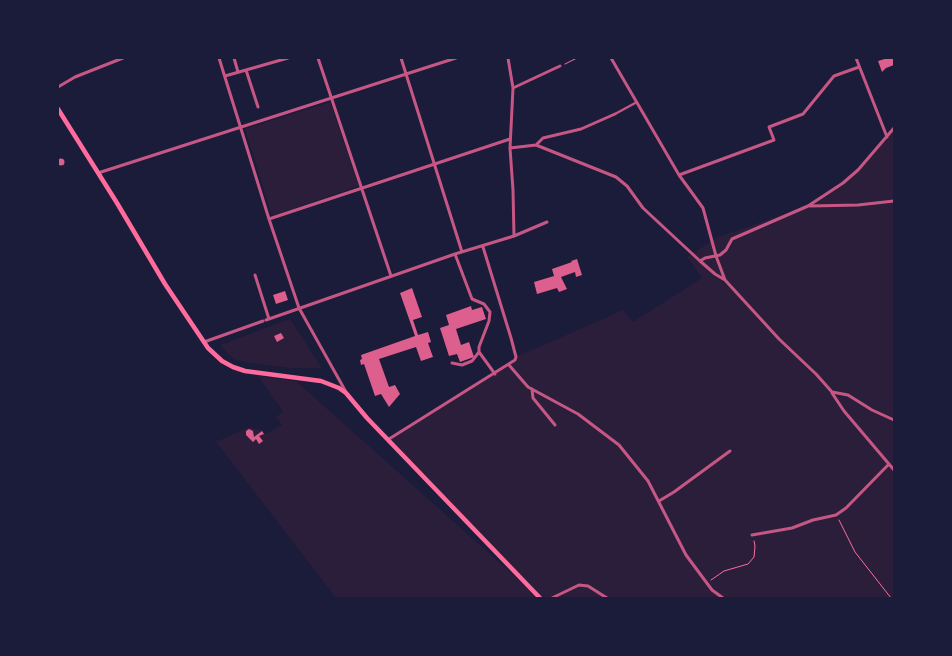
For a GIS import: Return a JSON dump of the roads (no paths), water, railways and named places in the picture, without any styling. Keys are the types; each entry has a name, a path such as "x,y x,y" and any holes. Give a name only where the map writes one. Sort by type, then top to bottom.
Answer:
{"main road":[{"path":"58,109 165,284 203,342 222,361 233,367 258,373 321,380 334,384 346,393 367,418 540,598"}],"street":[{"path":"109,58 111,63"},
{"path":"58,87 75,77 124,58"},
{"path":"219,58 268,219 299,308 346,393"},
{"path":"234,58 238,72"},
{"path":"225,76 288,58"},
{"path":"318,58 391,276"},
{"path":"402,58 462,252"},
{"path":"97,173 456,58"},
{"path":"508,58 513,88 510,148 514,236"},
{"path":"611,58 680,175 703,208 716,256 725,280"},
{"path":"856,58 887,137"},
{"path":"513,88 560,66"},
{"path":"680,175 774,140 769,127 803,114 834,76 859,67"},
{"path":"246,70 258,107"},
{"path":"536,145 543,138 581,129 637,102"},
{"path":"700,261 724,253 732,239 808,206 843,183 858,170 894,128"},
{"path":"268,219 510,139"},
{"path":"510,148 536,145 616,177 627,186 644,208 700,261 725,280 779,339 816,374 832,392 844,411 894,470"},
{"path":"808,206 894,202"},
{"path":"203,342 391,276 462,252 483,247 547,222"},
{"path":"389,439 515,360 515,353 483,247"},
{"path":"452,363 462,365 472,361 478,352 489,321 490,312 484,304 472,299 456,254"},
{"path":"255,275 266,320"},
{"path":"478,352 495,374"},
{"path":"509,365 522,382 578,414 615,441 648,481 675,537 686,555 706,583 722,598"},
{"path":"532,389 533,398 555,425"},
{"path":"832,392 848,395 872,410 894,420"},
{"path":"659,501 730,451"},
{"path":"752,535 792,528 813,520 836,515 846,508 889,464"},
{"path":"552,598 579,585 588,586 607,598"}]}
